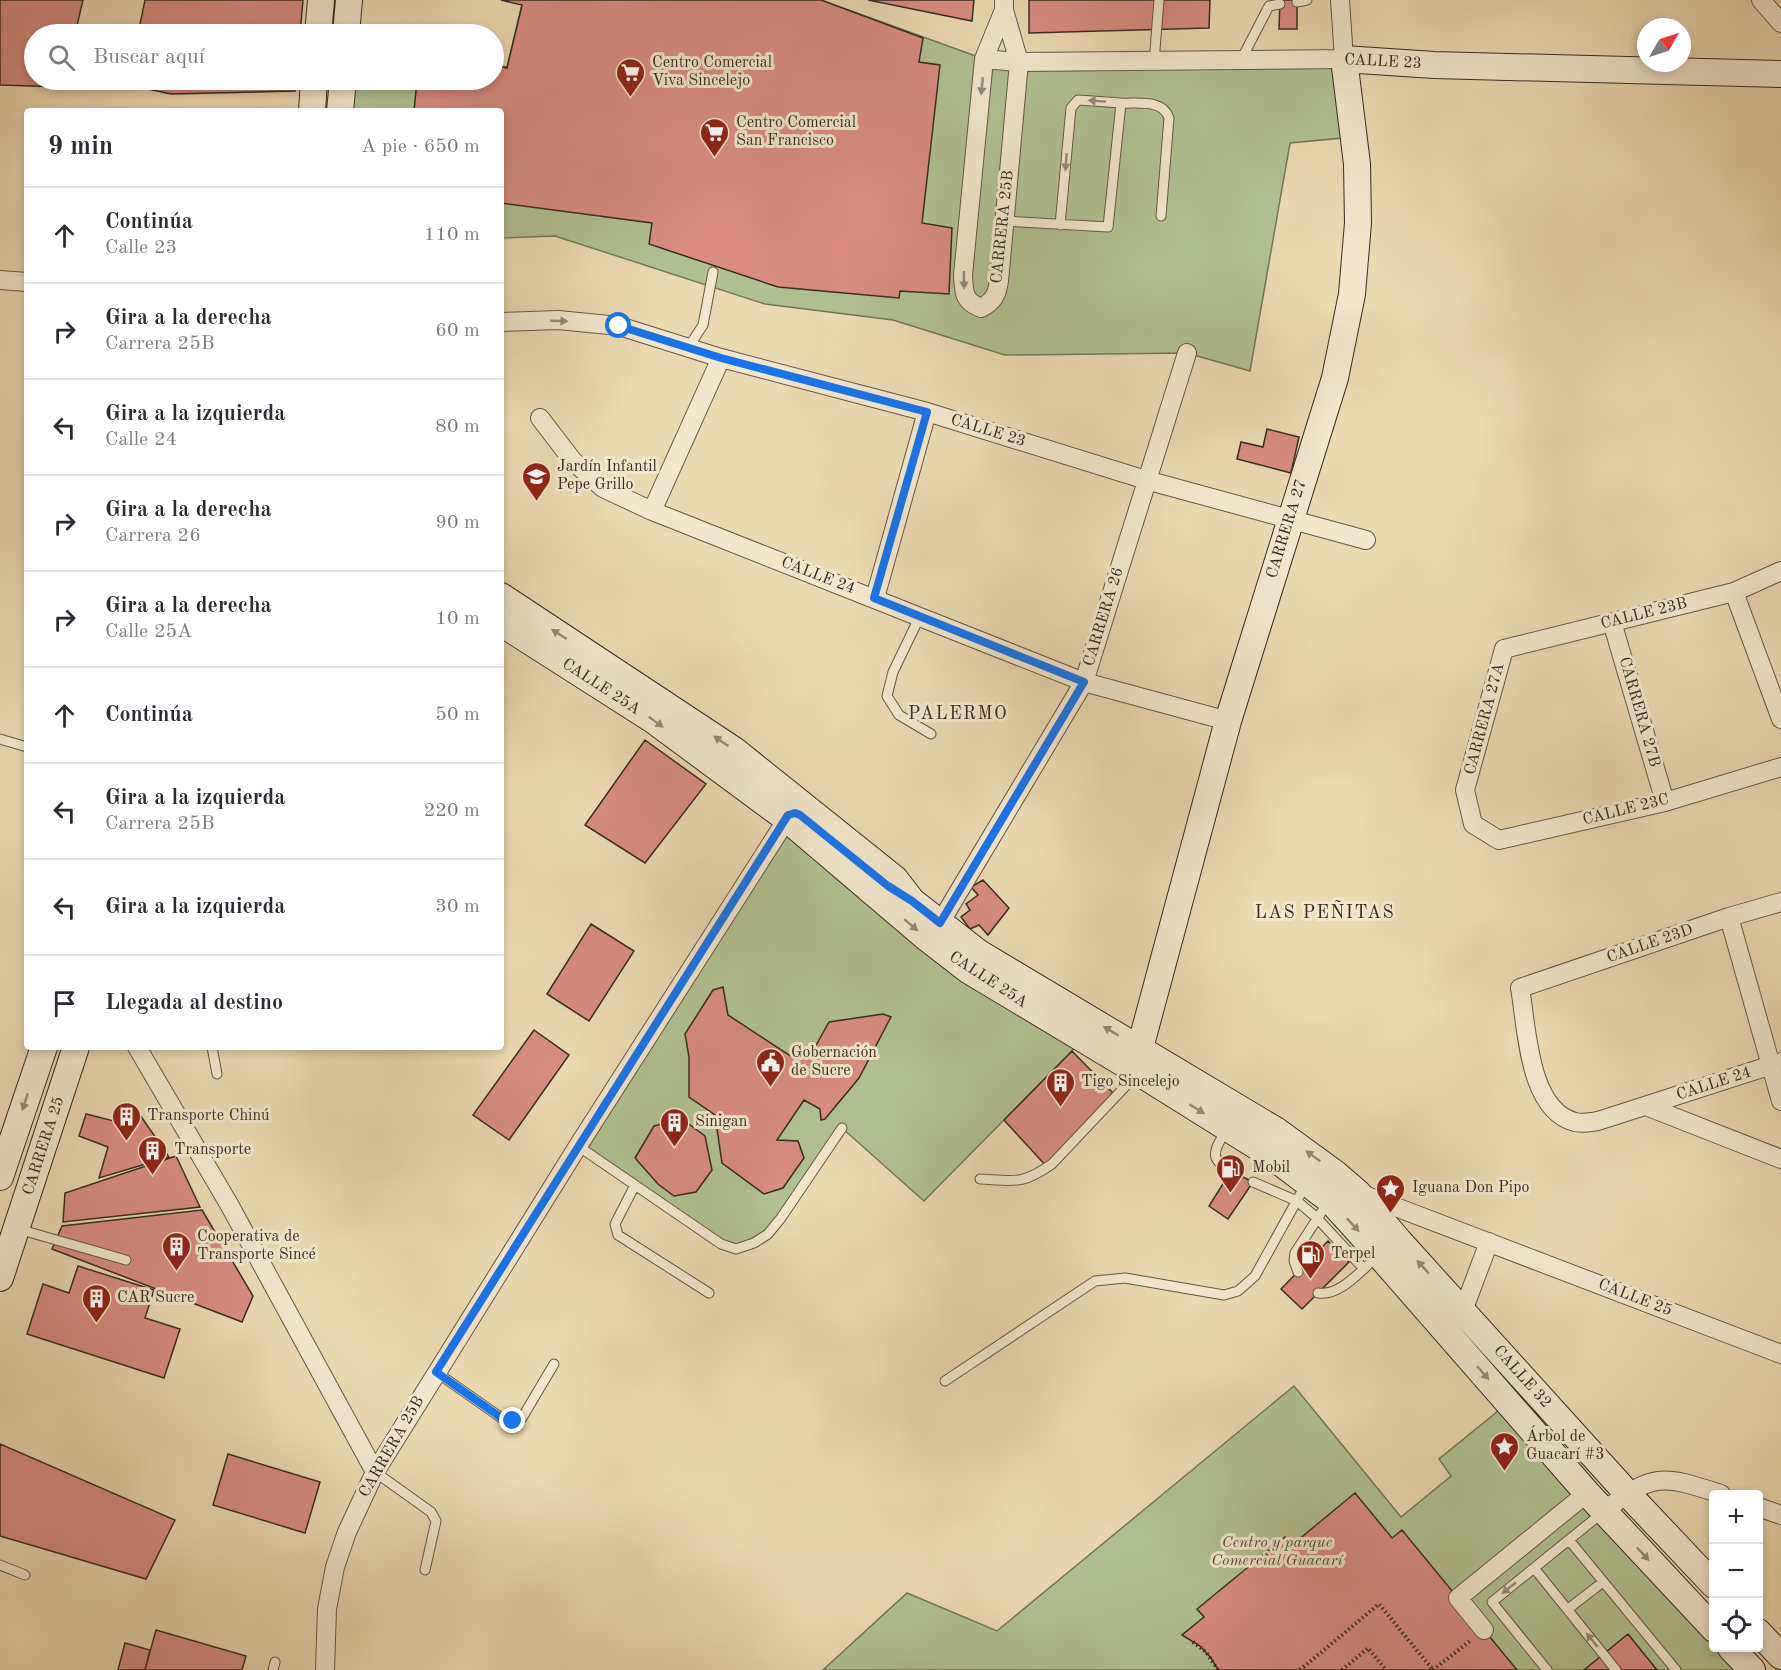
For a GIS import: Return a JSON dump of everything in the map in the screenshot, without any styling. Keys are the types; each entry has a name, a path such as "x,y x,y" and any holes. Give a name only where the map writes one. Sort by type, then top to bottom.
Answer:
{"main road":[{"path":"319,24 321,0"},
{"path":"347,24 349,0"},
{"name":"CALLE 23","path":"1344,59 1434,65 1781,74"},
{"name":"CARRERA 27","path":"1139,1060 1228,721 1335,378 1352,294 1358,224 1357,164 1344,59"},
{"path":"312,108 313,90"},
{"path":"340,108 342,90"},
{"name":"CALLE 25A","path":"504,598 734,750 895,879 912,901 979,953 1139,1060 1227,1128 1269,1154 1371,1262 1444,1329"},
{"name":"CALLE 25A","path":"504,625 653,720 787,819 928,939 968,970 1277,1131 1358,1193"},
{"path":"787,819 790,814 800,815 888,886 912,901"},
{"name":"CARRERA 25","path":"0,1177 43,1050"},
{"name":"CARRERA 25","path":"1,1269 18,1229 75,1050"},
{"name":"CALLE 32","path":"1358,1193 1462,1311 1709,1581"},
{"name":"CALLE 32","path":"1444,1329 1595,1502 1709,1625"},
{"path":"1763,1637 1781,1656"},
{"path":"1736,1652 1752,1670"}],"street":[{"name":"CARRERA 27","path":"1340,0 1344,59"},
{"path":"1761,0 1781,23"},
{"name":"CARRERA 25B","path":"1004,5 1019,62 998,290 995,297 981,308 971,304 964,293 963,275 984,59 1004,5"},
{"name":"CALLE 23","path":"984,59 1019,62 1240,62 1344,59"},
{"path":"0,280 24,282"},
{"name":"CALLE 23","path":"504,322 558,321 619,326 721,358 927,412 1146,480 1366,540"},
{"name":"CARRERA 26","path":"940,923 1084,682 1187,353"},
{"path":"652,511 721,358"},
{"path":"874,598 927,412"},
{"name":"CALLE 24","path":"540,418 573,461 603,488 652,511 1084,682 1228,721"},
{"name":"CALLE 23B","path":"1504,649 1734,592 1781,571"},
{"path":"1734,592 1781,719"},
{"name":"CARRERA 27B","path":"1612,622 1665,802"},
{"name":"CARRERA 27A","path":"1473,824 1466,790 1504,649"},
{"name":"CALLE 23C","path":"1473,824 1499,840 1665,802 1781,766"},
{"name":"CARRERA 25B","path":"325,1670 327,1609 335,1567 347,1532 375,1472 578,1146 787,819"},
{"name":"CALLE 23D","path":"1520,988 1781,902"},
{"path":"1730,917 1776,1063 1781,1101"},
{"name":"CALLE 24","path":"1520,988 1534,1077 1545,1100 1562,1118 1577,1123 1598,1121 1776,1063"},
{"path":"139,1050 230,1206 375,1472"},
{"path":"1647,1106 1781,1159"},
{"name":"CALLE 25","path":"1358,1193 1781,1354"},
{"path":"1444,1329 1462,1311 1489,1242"},
{"path":"1484,1630 1458,1598 1595,1502 1627,1493 1652,1481 1666,1479 1709,1490"},
{"path":"1763,1509 1781,1515"}],"lane":[{"path":"1154,62 1159,0"},
{"path":"1240,62 1269,6 1280,4"},
{"path":"1060,225 1071,108 1078,100 1158,105 1166,110 1169,118 1161,216"},
{"path":"1004,221 1108,227 1121,103"},
{"path":"688,348 704,325 713,272"},
{"path":"920,616 893,672 887,696 899,715 931,734"},
{"path":"0,739 24,746"},
{"path":"213,1050 217,1074"},
{"path":"980,1179 1021,1181 1038,1174 1052,1164 1139,1060"},
{"path":"578,1146 721,1244 736,1249 754,1243 768,1234 842,1128"},
{"path":"1227,1128 1215,1151 1216,1160 1231,1171"},
{"path":"945,1381 1095,1281 1125,1278 1224,1295 1238,1291 1255,1276 1302,1191 1253,1182"},
{"path":"635,1185 615,1224 618,1234 709,1293"},
{"path":"1298,1272 1294,1261 1295,1253 1323,1209"},
{"path":"18,1229 126,1260"},
{"path":"1318,1293 1334,1293 1371,1262"},
{"path":"436,1372 503,1419 513,1421 522,1418 554,1364"},
{"path":"375,1472 431,1512 436,1521 425,1570"},
{"path":"1546,1670 1492,1602 1569,1540 1595,1502"},
{"path":"1569,1540 1676,1670"},
{"path":"0,1565 26,1575"},
{"path":"1534,1568 1616,1670"},
{"path":"1568,1610 1603,1582"}],"path":[{"path":"1300,1670 1379,1604 1433,1670 1484,1630"},
{"path":"1193,1642 1206,1652 1218,1670"},
{"path":"1342,1670 1368,1648 1386,1670"}],"green space":[{"path":"821,0 984,59 1344,59 1354,137 1290,143 1250,371 1187,353 1005,355 893,320 765,304 555,236 504,238 504,108 340,108 342,90 504,90 504,67 507,67 522,5"},
{"path":"787,819 1079,1037 1072,1051 924,1201 842,1128 768,1234 736,1249 578,1146"},
{"name":"Centro y parque Comercial Guacarí","path":"1294,1386 1401,1517 1451,1476 1439,1459 1508,1403 1709,1625 1709,1652 1735,1652 1752,1670 823,1670 907,1593 997,1631"}],"building":[{"path":"0,0 83,0 77,24 24,24 24,86 0,85"},
{"path":"145,0 303,0 301,24 140,24"},
{"name":"Centro Comercial San Francisco","path":"501,0 821,0 923,38 919,62 940,65 922,223 952,228 949,294 900,291 899,298 778,287 649,244 652,223 504,203 504,108 414,108 416,90 504,90 504,67 507,68 522,5"},
{"path":"868,0 974,0 972,21"},
{"path":"1029,0 1210,0 1209,28 1029,33"},
{"path":"1280,0 1297,0 1297,29 1279,29"},
{"path":"152,90 295,90 295,91 171,94"},
{"path":"1267,429 1299,437 1291,473 1237,459 1241,442 1263,447"},
{"path":"645,740 706,784 645,863 585,825"},
{"path":"983,880 1009,908 988,935 979,925 970,929 961,917 970,910 966,904 978,895 971,887"},
{"path":"591,924 634,951 589,1021 547,994"},
{"name":"Gobernación de Sucre","path":"723,987 728,1015 792,1057 814,1049 829,1022 883,1014 891,1017 859,1078 825,1119 821,1120 820,1109 804,1100 777,1140 798,1141 804,1158 783,1188 764,1194 722,1163 715,1115 689,1097 689,1057 685,1034 713,990"},
{"path":"534,1030 569,1055 509,1140 473,1115"},
{"name":"Tigo Sincelejo","path":"1072,1051 1116,1096 1047,1167 1004,1120"},
{"name":"Transporte Chinú","path":"138,1112 169,1157 99,1178 108,1147 79,1136 86,1114 129,1125"},
{"name":"Sinigan","path":"682,1119 705,1136 712,1170 696,1192 674,1196 658,1184 635,1158 654,1126"},
{"name":"Transporte","path":"176,1156 200,1207 63,1222 65,1193"},
{"name":"Mobil","path":"1231,1171 1253,1182 1228,1219 1209,1206"},
{"name":"Cooperativa de Transporte Sincé","path":"202,1210 253,1296 242,1322 52,1249 62,1226"},
{"name":"Terpel","path":"1328,1241 1349,1262 1302,1309 1281,1289"},
{"name":"CAR Sucre","path":"78,1266 154,1290 145,1318 180,1329 164,1378 27,1334 43,1284 69,1293"},
{"path":"0,1444 175,1520 146,1579 0,1536"},
{"path":"228,1454 320,1482 305,1533 213,1505"},
{"path":"1355,1493 1392,1538 1402,1530 1517,1670 1218,1670 1200,1646 1182,1635 1204,1617 1197,1609 1285,1537 1292,1545"},
{"path":"156,1630 246,1656 242,1670 145,1670"},
{"path":"1628,1634 1657,1670 1584,1670"},
{"path":"125,1643 150,1650 145,1670 118,1670"}],"place":[{"name":"Centro Comercial Viva Sincelejo","path":"631,98"},
{"name":"Centro Comercial San Francisco","path":"715,158"},
{"name":"Jardín Infantil Pepe Grillo","path":"536,502"},
{"name":"Gobernación de Sucre","path":"770,1088"},
{"name":"Tigo Sincelejo","path":"1060,1108"},
{"name":"Transporte Chinú","path":"126,1142"},
{"name":"Sinigan","path":"674,1148"},
{"name":"Transporte","path":"153,1176"},
{"name":"Mobil","path":"1231,1194"},
{"name":"Iguana Don Pipo","path":"1391,1214"},
{"name":"Cooperativa de Transporte Sincé","path":"176,1272"},
{"name":"Terpel","path":"1310,1280"},
{"name":"CAR Sucre","path":"96,1324"},
{"name":"Árbol de Guacarí #3","path":"1505,1472"}],"district":[{"name":"PALERMO","path":"958,714"},
{"name":"LAS PEÑITAS","path":"1325,913"}],"route":[{"path":"513,1421 503,1419 436,1372 788,815 795,813 800,815 888,886 940,923 1084,682 874,598 927,412 721,358 619,326"}]}
